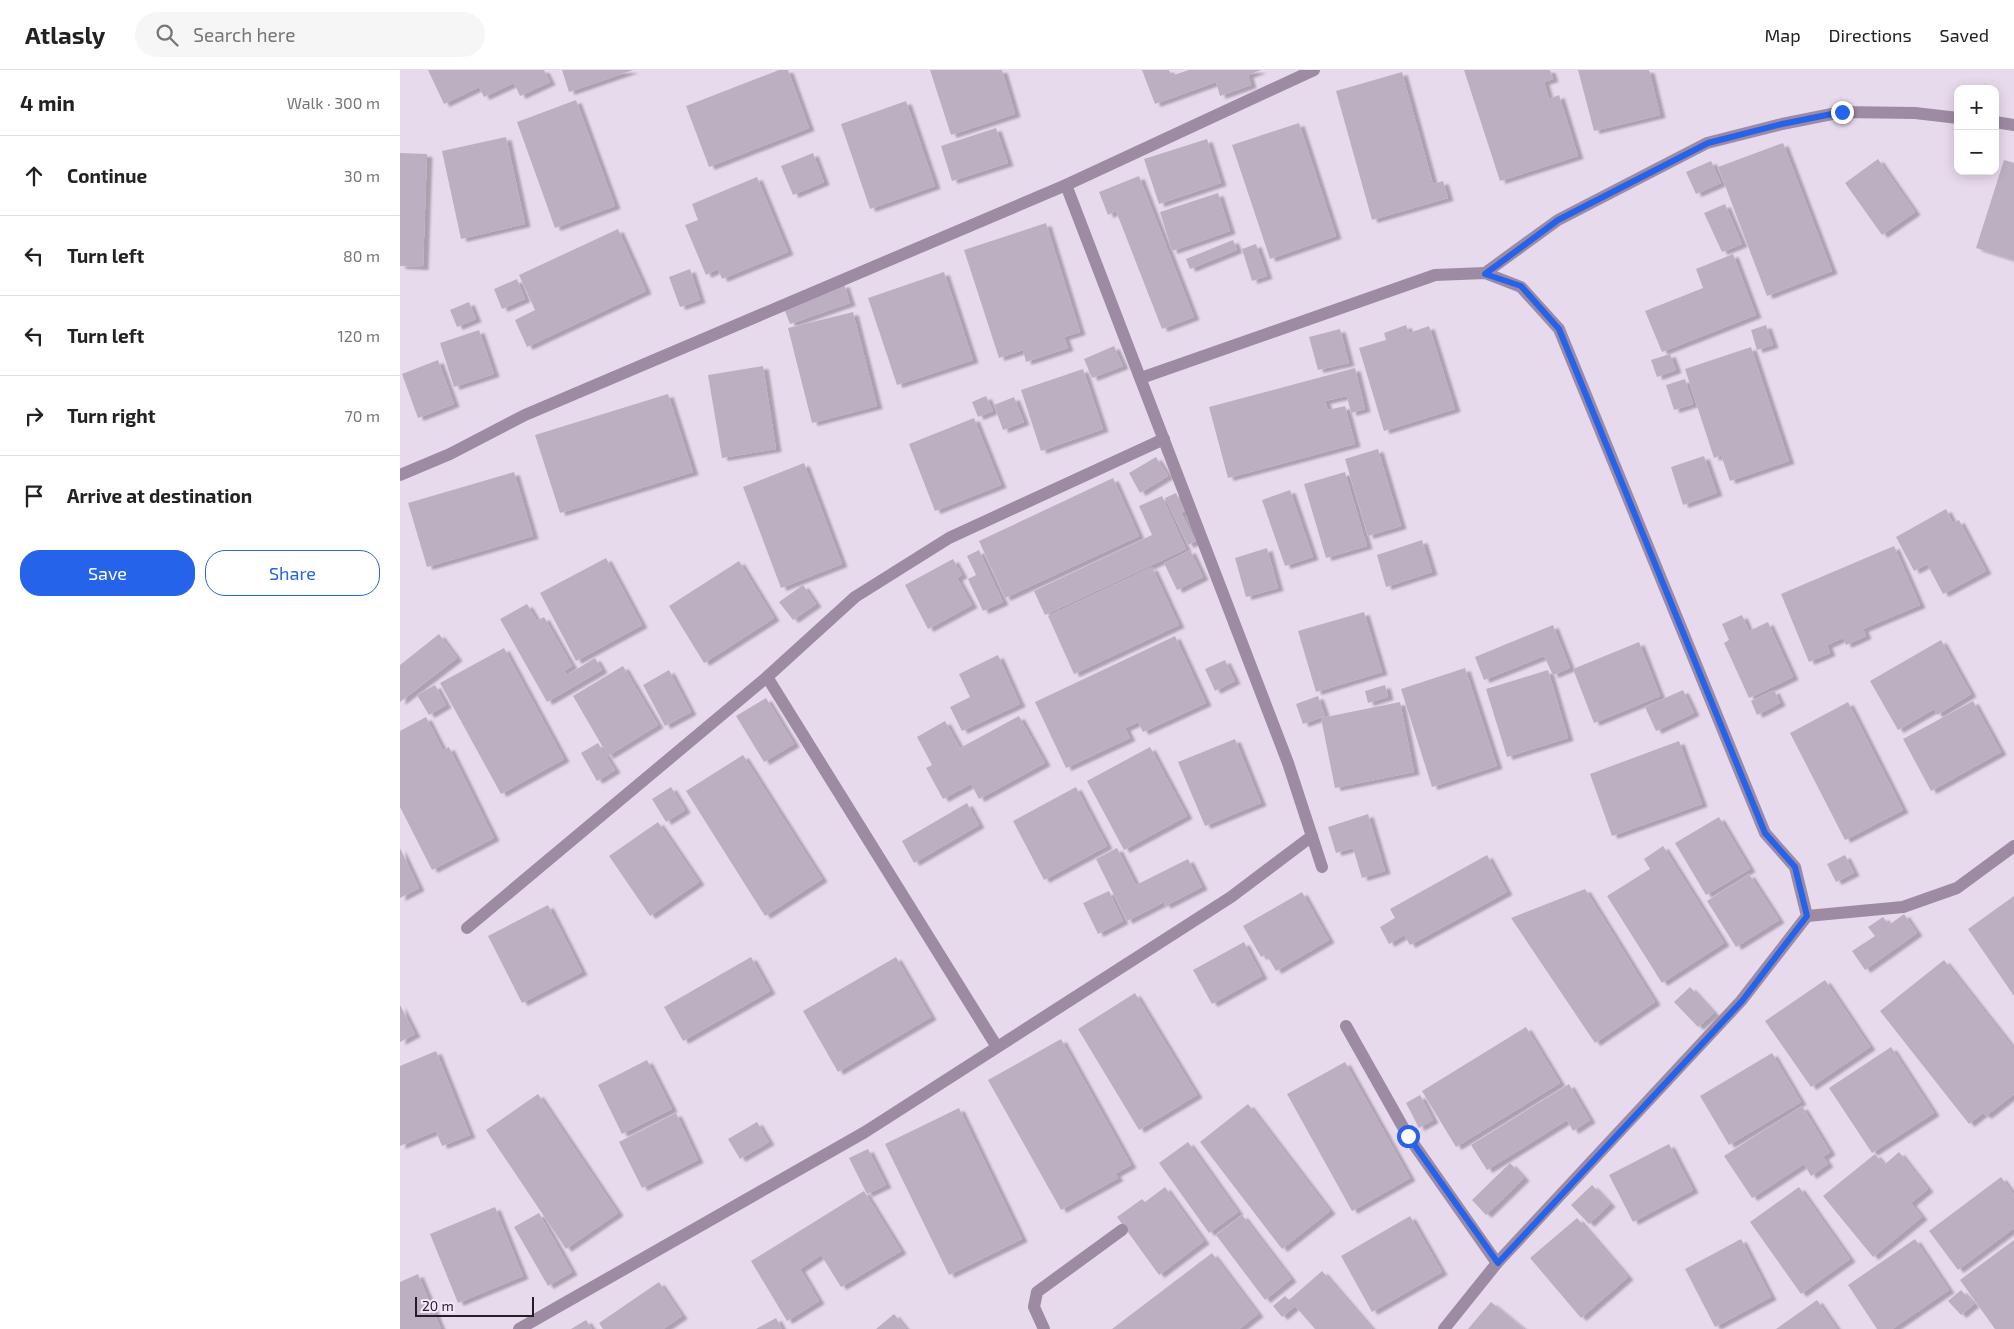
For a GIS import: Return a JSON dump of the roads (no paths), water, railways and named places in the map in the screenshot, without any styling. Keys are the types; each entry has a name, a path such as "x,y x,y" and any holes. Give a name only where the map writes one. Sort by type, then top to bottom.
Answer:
{"street":[{"path":"400,475 450,454 524,415 1066,184 1314,70"},
{"path":"1485,274 1558,220 1708,143 1782,124 1842,112 1915,113 1954,118"},
{"path":"1999,123 2014,125"},
{"path":"1066,184 1288,763 1322,867"},
{"path":"1141,378 1435,276 1485,274 1521,286 1559,329 1765,833 1795,867 1807,916"},
{"path":"467,928 768,677 855,597 949,538 1164,439"},
{"path":"768,677 998,1047"},
{"path":"519,1329 865,1132 1231,897 1312,836"},
{"path":"1444,1329 1498,1263 1742,1001 1807,916 1903,907 1957,888 2014,846"},
{"path":"1346,1026 1408,1136 1498,1263"},
{"path":"1044,1329 1034,1307 1037,1292 1122,1230"}]}
